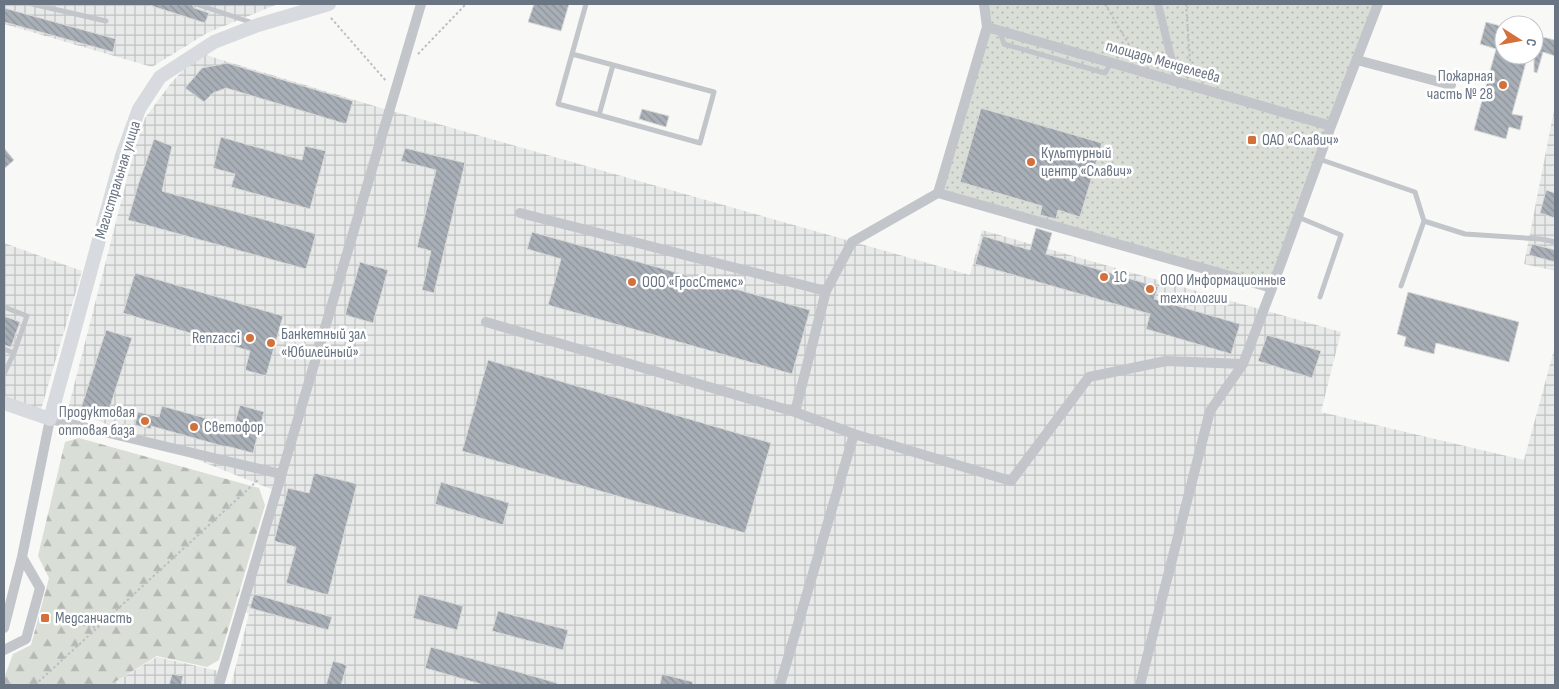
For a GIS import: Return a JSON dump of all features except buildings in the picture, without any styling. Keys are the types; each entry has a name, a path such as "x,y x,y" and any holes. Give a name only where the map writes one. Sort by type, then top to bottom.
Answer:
{"main road":[{"name":"Магистральная улица","path":"50,419 122,156 140,110 160,77 214,42 322,4"},
{"path":"4,403 50,419"}],"street":[{"path":"219,685 421,4"},
{"path":"795,412 826,291 852,242 938,193 987,27 984,4"},
{"path":"1158,4 1177,82"},
{"path":"1140,685 1210,411 1243,364 1350,72 1357,60 1378,4"},
{"name":"площадь Менделеева","path":"987,27 1177,82 1215,89 1331,126"},
{"path":"1357,60 1451,85"},
{"path":"938,193 1272,288"},
{"path":"520,213 826,291"},
{"path":"486,322 795,412 854,434 1011,481 1089,377 1166,361 1243,364"},
{"path":"4,628 22,557 50,419 281,474"},
{"path":"780,685 854,434"},
{"path":"4,650 26,639 40,588 22,557"}],"lane":[{"path":"32,4 106,21"},
{"path":"196,4 258,25"},
{"path":"572,54 714,92 700,143 558,104 572,54 586,4"},
{"path":"599,115 613,65"},
{"path":"1319,159 1415,192 1424,221 1401,286"},
{"path":"1298,217 1341,235 1320,297"},
{"path":"1424,221 1465,234 1541,239 1555,242"},
{"path":"4,307 27,316 14,353 4,374"},
{"path":"4,349 14,353"}],"path":[{"path":"322,4 395,91"},
{"path":"401,72 466,4"},
{"path":"1105,4 1146,73"},
{"path":"1186,4 1192,86"},
{"path":"35,685 268,471"},
{"path":"32,614 97,628"}],"shaded area":[{"path":"4,4 278,4 207,33 152,67 4,24"},
{"path":"199,53 388,110 276,491 68,409 133,155 145,118 171,83"},
{"path":"1555,105 1555,271 1524,264"},
{"path":"389,110 970,275 982,230 1341,332 1321,412 1524,460 1555,346 1555,685 231,685 249,614 243,611"},
{"path":"4,243 82,271 40,413 4,404"},
{"path":"157,657 223,672 219,685 110,685"}],"green space":[{"path":"985,4 1376,4 1272,288 938,193 987,27"},
{"path":"79,438 259,488 265,505 219,660 207,667 157,656 110,685 4,685 4,678 13,654 31,645 49,578 38,556 65,442"}],"place":[{"name":"Пожарная часть № 28","path":"1503,85"},
{"name":"ОАО «Славич»","path":"1252,140"},
{"name":"Культурный центр «Славич»","path":"1031,162"},
{"name":"1С","path":"1104,277"},
{"name":"ООО «ГросСтемс»","path":"632,282"},
{"name":"ООО Информационные технологии","path":"1150,289"},
{"name":"Renzacci","path":"250,338"},
{"name":"Банкетный зал «Юбилейный»","path":"271,343"},
{"name":"Продуктовая оптовая база","path":"145,421"},
{"name":"Светофор","path":"194,427"},
{"name":"Медсанчасть","path":"45,618"}]}
